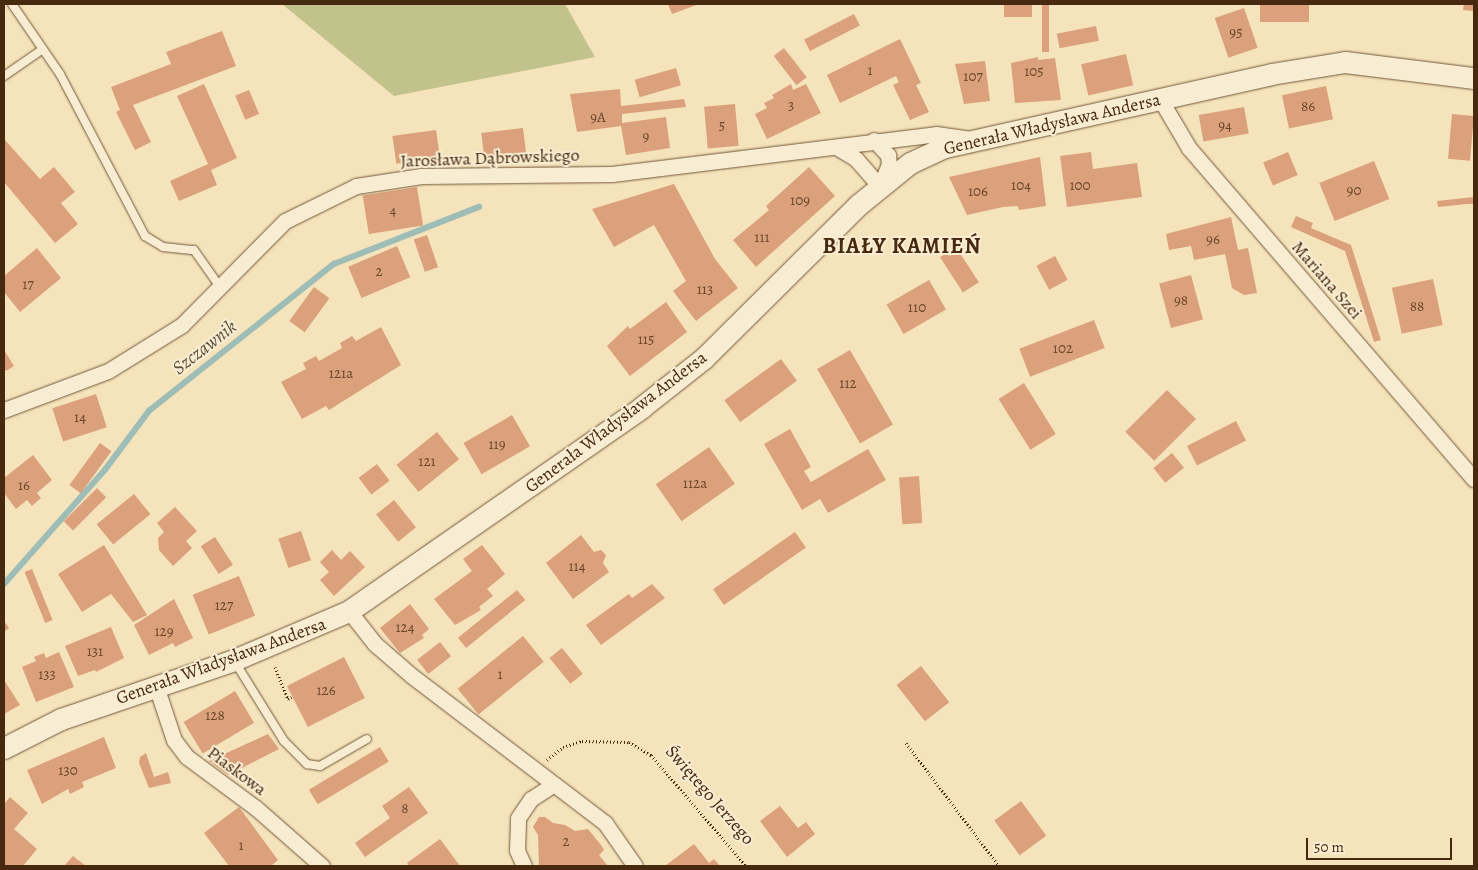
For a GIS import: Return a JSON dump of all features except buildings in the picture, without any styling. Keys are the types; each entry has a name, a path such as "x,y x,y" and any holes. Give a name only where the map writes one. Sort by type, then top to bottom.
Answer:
{"street":[{"name":"Generała Władysława Andersa","path":"4,748 61,719 234,660 349,611 577,454 704,358 858,205 910,163 945,147 972,139 1271,74 1345,62 1474,78"},
{"name":"Mariana Szei","path":"1160,99 1189,148 1474,479"},
{"name":"Jarosława Dąbrowskiego","path":"4,410 108,371 182,325 285,221 356,186 420,176 612,174 838,148 874,140 936,134 972,139"},
{"path":"838,148 856,159 880,187 889,164 888,155 874,140"},
{"path":"349,611 375,644 412,676 606,823 635,866"},
{"name":"Piaskowa","path":"156,686 174,740 187,757 256,808 322,866"},
{"path":"524,866 517,850 518,818 531,799 554,784"}],"lane":[{"path":"12,4 60,74 145,236 163,247 194,250 220,287"},
{"path":"4,76 43,49"},
{"path":"234,660 284,741 307,764 320,766 367,739"}],"path":[{"path":"275,667 288,699 292,697"},
{"name":"Świętego Jerzego","path":"535,769 563,747 582,740 629,742 652,755 746,866"},
{"path":"906,743 999,866"}],"green space":[{"path":"282,4 565,4 595,57 394,96"}],"waterway":[{"name":"Szczawnik","path":"4,584 105,470 149,411 334,264 479,207"}],"district":[{"name":"BIAŁY KAMIEŃ","path":"902,247"}]}
